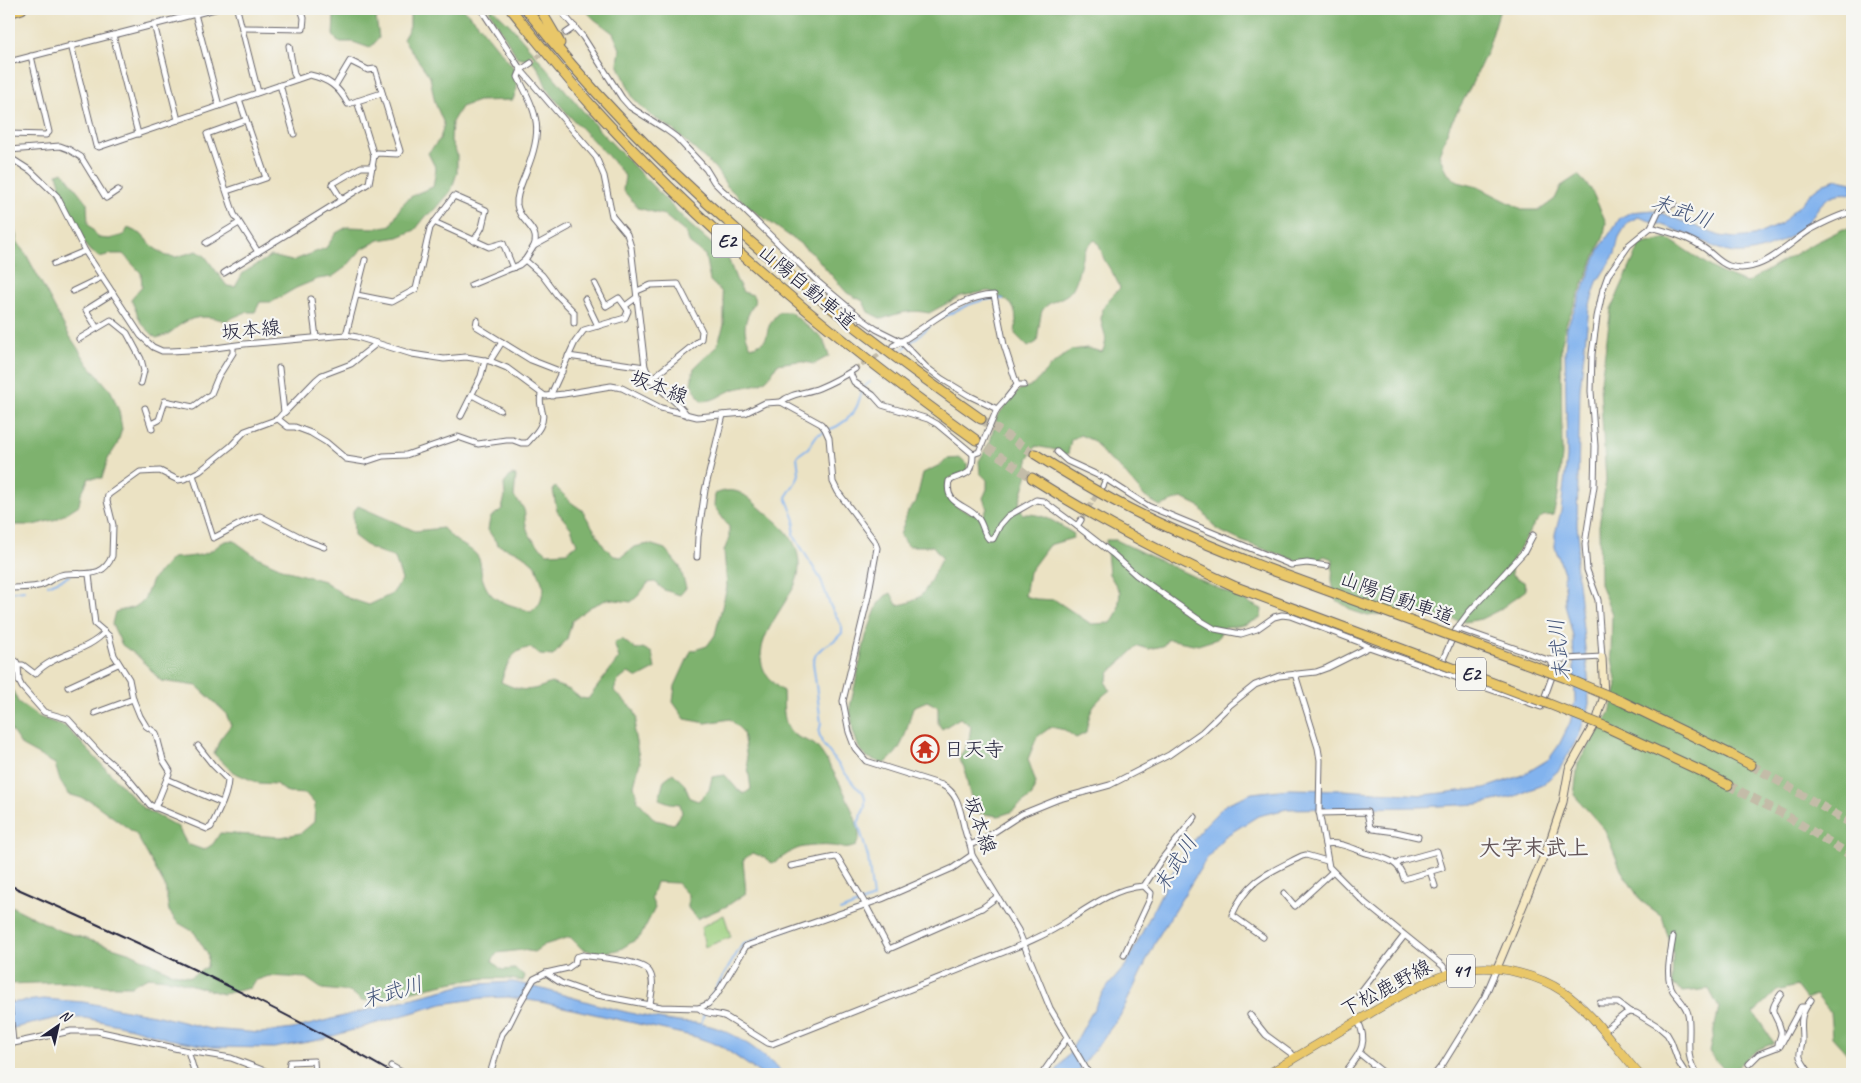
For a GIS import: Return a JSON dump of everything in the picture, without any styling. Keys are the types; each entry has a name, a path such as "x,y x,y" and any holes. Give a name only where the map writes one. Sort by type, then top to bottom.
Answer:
{"highway":[{"path":"9,13 22,9"},
{"path":"504,9 590,104"},
{"name":"山陽自動車道","path":"511,9 590,104 664,181 749,261 856,350 976,440"},
{"name":"山陽自動車道","path":"526,9 598,94 718,213 805,287 891,354 982,419"},
{"path":"540,9 560,43 573,60 674,171"},
{"name":"山陽自動車道","path":"1035,454 1084,485 1194,540 1566,678 1624,702 1751,765"},
{"name":"E2","path":"1032,478 1130,537 1236,587 1540,700 1604,726 1728,785"}],"main road":[{"name":"下松鹿野線","path":"1268,1074 1405,993 1448,974 1472,968 1496,968 1543,981 1562,990 1587,1011 1605,1030 1640,1074"}],"street":[{"path":"9,62 215,9"},
{"path":"237,9 258,92"},
{"path":"242,28 303,29 304,18 302,9"},
{"path":"481,9 521,70 596,157 604,176 612,216 626,234 631,247 644,367 650,380 687,415"},
{"path":"559,9 575,26 622,98 630,107 676,137 706,169 718,186 819,282 876,330 905,345 926,367 942,379 996,409"},
{"path":"195,14 219,106"},
{"path":"154,24 178,120"},
{"path":"566,34 575,26"},
{"path":"113,35 138,134"},
{"path":"71,45 96,146 99,147 310,75 318,76 335,86 341,91 348,104 382,92"},
{"path":"289,46 294,74 297,79"},
{"path":"9,134 46,135 49,132 31,56"},
{"path":"335,86 350,61 368,70 375,69 400,151 398,154 377,154 374,156"},
{"path":"471,285 513,268 525,260 536,242 535,232 519,213 517,205 520,185 533,153 537,130 531,103 518,77 521,70 531,63"},
{"path":"280,85 294,134"},
{"path":"227,191 266,178 239,99"},
{"path":"224,273 369,183 374,156 357,102"},
{"path":"246,120 207,134 234,214 258,252"},
{"path":"9,150 60,146 81,158 106,198 118,190"},
{"name":"坂本線","path":"9,157 31,171 57,196 85,251 141,336 153,347 162,351 171,352 346,335 412,354 444,360 466,357 488,361 507,368 520,376 541,395 552,396 610,386 622,388 662,408 697,417 745,413 765,403 781,402 821,424 829,438 833,482 838,492 874,540 877,548 868,597 844,701 849,732 855,748 866,761 949,789 958,803 967,838 972,844 972,855 1018,930 1050,1008 1089,1074"},
{"path":"342,200 332,184 361,167 373,167"},
{"path":"357,295 392,302 416,289 430,228 454,196 486,210 482,227 474,241"},
{"path":"1435,1074 1485,996 1550,841 1562,802 1569,769 1597,719 1604,696 1598,600 1587,570 1585,544 1594,486 1595,446 1591,392 1592,354 1597,317 1608,275 1633,240 1651,226 1659,210 1674,204"},
{"path":"1651,226 1691,240 1705,248 1727,266 1741,269 1753,267 1768,260 1809,231 1836,217 1852,212"},
{"path":"434,222 489,247 502,243 513,268"},
{"path":"206,243 240,223"},
{"path":"534,246 569,227"},
{"path":"54,264 85,251"},
{"path":"346,335 365,260"},
{"path":"525,260 542,275 574,312 574,323"},
{"path":"73,291 102,277"},
{"path":"552,396 552,392 574,342 584,330 626,318 628,311 619,298 606,306 595,284"},
{"path":"625,306 637,294 651,285 678,284 702,332 700,339 650,380"},
{"path":"97,328 86,310 113,293"},
{"path":"894,346 905,345 942,313 980,297 994,295 1004,345 1017,384"},
{"path":"311,299 316,337"},
{"path":"585,299 598,326"},
{"path":"79,339 111,320 127,333 144,366 141,383"},
{"path":"477,320 476,326 531,360 562,372"},
{"path":"461,416 488,361 502,342"},
{"path":"9,588 43,585 52,578 62,574 89,575 104,567 112,556 113,524 107,501 108,495 112,490 128,482 140,472 160,471 178,480 192,475 231,446 246,431 278,419 322,375 351,364 376,344"},
{"path":"145,408 151,427 159,420 165,401 193,407 211,394 218,377 233,353 233,346"},
{"path":"568,356 644,367"},
{"path":"280,368 284,412"},
{"path":"781,402 801,393 817,389 855,369"},
{"path":"850,373 854,382 873,395 882,405 928,419 937,424 973,454"},
{"path":"1017,384 1024,384"},
{"path":"973,454 979,452 996,409 1017,384"},
{"path":"472,395 500,410"},
{"path":"278,419 288,427 295,427 311,433 326,442 346,459 365,462 383,456 406,455 458,437 478,444 506,440 527,443 540,428 543,416 540,404 541,395"},
{"path":"697,557 705,490 723,415"},
{"path":"1057,452 1067,461 1106,478 1148,506 1291,565 1315,563 1327,566"},
{"path":"973,454 970,472 949,482 948,487 955,503 977,516 989,539 993,539 1000,524 1008,516 1036,500 1043,501 1113,554 1136,575 1215,629 1241,634 1257,629 1274,617 1290,616 1370,647 1541,707 1554,671 1551,660"},
{"path":"192,475 213,538 248,521 253,516 260,516 308,541 324,547"},
{"path":"1103,486 1106,478"},
{"path":"1077,526 1080,520"},
{"path":"1438,671 1458,628 1483,595 1524,552 1533,535"},
{"path":"89,575 95,624 111,640 114,656 129,679 133,699 146,726 156,733 163,760 170,771 155,808"},
{"path":"1458,628 1532,656 1551,660 1602,656"},
{"path":"18,665 35,674 42,667 85,647 105,632"},
{"path":"972,844 982,840 1022,814 1059,799 1110,785 1162,758 1202,732 1236,699 1255,685 1280,676 1316,672 1370,647"},
{"path":"9,659 16,661 19,681 22,687 44,712 68,718 99,753 126,777 142,798 155,808 207,829 211,827 222,803 227,790 228,780 198,746"},
{"path":"68,687 118,664"},
{"path":"1295,674 1318,748 1319,812 1327,861 1332,872 1365,903 1443,966 1448,974"},
{"path":"95,713 133,699"},
{"path":"167,779 222,803"},
{"path":"1319,812 1367,812 1370,827 1374,829 1418,837"},
{"path":"546,973 562,983 592,994 661,1007 720,1014 772,1044 1024,944 1056,928 1080,911 1119,892 1144,886 1161,860 1195,817"},
{"path":"1324,844 1335,842 1362,852 1388,858 1402,871 1404,879 1442,868 1436,851 1402,861 1396,865"},
{"path":"702,1011 717,994 746,946 953,868 972,855"},
{"path":"1263,936 1232,915 1243,894 1266,874 1302,856 1306,855 1327,861"},
{"path":"791,866 836,857 889,949 982,908 997,897"},
{"path":"1430,871 1435,886"},
{"path":"1284,893 1295,906 1332,872"},
{"path":"1124,955 1150,899 1151,893 1144,886"},
{"path":"1360,994 1404,936"},
{"path":"1673,937 1668,972 1670,983 1688,1013 1690,1063 1697,1074"},
{"path":"490,1074 500,1037 509,1025 534,979 546,973 568,968 575,963 576,958 583,955 640,964 650,971 653,981 650,1004"},
{"path":"1778,1047 1781,1030 1772,1014 1774,1004 1781,994"},
{"path":"1810,1074 1800,1057 1802,1042 1800,1023 1801,1014 1811,1000"},
{"path":"9,1001 11,1041 71,1030 97,1032 231,1058 272,1074"},
{"path":"1600,1003 1618,1003 1630,1012 1646,1018 1667,1034 1672,1040 1679,1063 1686,1074"},
{"path":"1749,1064 1759,1054 1778,1047 1786,1038 1797,1013 1801,1008 1806,1007"},
{"path":"1605,1030 1630,1012"},
{"path":"1250,1015 1266,1035 1296,1057"},
{"path":"1344,1074 1362,1048 1362,1030 1358,1021"},
{"path":"1042,1074 1069,1040"},
{"path":"188,1051 195,1074"},
{"path":"1359,1054 1385,1074"},
{"path":"288,1074 290,1062 314,1061 315,1074"},
{"path":"391,1066 405,1074"}],"green space":[{"path":"345,9 394,9 376,18 379,38 370,48 353,42 338,42 333,35 334,16"},
{"path":"405,9 463,9 475,20 513,67 517,88 513,100 478,101 461,107 452,122 451,141 457,154 457,173 451,191 415,230 398,237 379,240 362,249 346,267 332,277 318,279 296,288 272,302 260,302 255,312 246,312 225,321 209,317 188,320 169,334 156,338 141,323 131,299 142,286 141,273 123,254 99,257 87,248 73,215 58,193 60,184 57,174 63,172 87,203 88,224 99,238 109,239 124,235 128,228 141,234 153,247 166,256 176,257 197,251 205,256 227,286 235,287 243,273 271,256 292,261 326,248 336,233 347,227 377,228 391,225 407,200 433,187 436,169 428,153 440,139 444,124 435,103 430,77 403,39 410,27 410,12"},
{"path":"490,9 493,9 510,25 600,131 690,225 728,258 743,292 753,295 755,301 745,328 751,347 765,340 771,322 779,312 790,312 823,339 829,356 814,364 799,361 777,364 769,377 760,383 735,389 712,400 701,401 691,383 694,368 717,346 724,325 724,302 721,291 710,281 705,255 690,244 686,233 664,215 638,208 623,190 625,176 549,91 537,66 529,59 517,57"},
{"path":"584,9 1500,9 1488,49 1450,125 1439,154 1446,172 1458,182 1478,187 1524,210 1540,210 1555,199 1561,186 1578,175 1591,189 1606,222 1604,235 1566,324 1561,347 1562,455 1558,496 1553,515 1543,516 1533,526 1512,561 1511,575 1524,582 1526,590 1499,610 1481,619 1465,622 1408,610 1368,616 1353,611 1335,599 1332,580 1333,559 1324,556 1317,561 1301,562 1241,541 1216,529 1199,506 1182,498 1160,506 1145,497 1121,469 1105,456 1094,441 1080,435 1071,440 1068,454 1036,446 1028,459 1029,471 1019,503 1023,514 1044,517 1074,534 1073,538 1049,545 1029,572 1025,596 1036,599 1055,600 1091,624 1111,623 1118,611 1120,592 1109,574 1106,540 1116,540 1262,609 1261,618 1244,625 1224,627 1217,639 1198,645 1168,639 1163,646 1149,649 1138,646 1110,672 1106,683 1110,690 1093,708 1086,733 1076,738 1065,730 1051,727 1037,737 1028,759 1036,783 1032,796 1011,812 999,816 977,813 969,791 964,767 959,759 969,740 971,726 960,718 942,729 938,723 938,707 927,701 913,707 901,745 891,758 884,764 867,757 859,748 853,731 850,707 866,636 878,604 885,596 891,593 897,605 915,600 926,589 942,558 933,546 908,546 900,535 908,511 916,502 923,473 942,464 947,459 961,458 967,464 967,471 950,478 945,486 954,504 964,510 983,516 987,509 983,498 987,489 987,480 980,473 979,461 990,442 997,416 1019,390 1033,385 1050,367 1071,350 1087,348 1102,352 1105,338 1101,314 1120,288 1104,259 1099,244 1095,240 1089,245 1082,257 1075,285 1071,291 1048,304 1042,311 1037,342 1028,347 1015,334 1016,317 1012,306 1009,302 989,291 961,296 929,313 905,312 882,319 868,312 863,301 847,293 814,255 751,209 727,186 715,168 671,128 650,115 633,98 618,64 620,49 613,33"},
{"path":"9,211 11,212 18,244 26,254 69,335 88,364 111,391 119,411 122,429 117,445 108,459 102,478 89,478 81,494 79,505 57,519 33,525 9,525"},
{"path":"1843,229 1852,229 1852,1074 1850,1074 1851,1058 1832,1037 1830,1012 1816,995 1806,999 1796,986 1777,991 1754,1013 1774,1043 1757,1050 1728,1074 1709,1052 1719,1008 1709,989 1683,992 1672,984 1673,953 1662,916 1641,901 1621,870 1605,830 1574,795 1578,763 1610,713 1617,685 1611,653 1612,614 1600,584 1599,526 1606,480 1600,387 1611,309 1640,245 1667,238 1719,272 1746,283 1807,247"},
{"path":"511,475 516,476 514,497 524,509 528,533 547,553 567,552 577,544 571,528 557,511 553,490 555,486 582,510 604,546 614,556 621,557 634,547 649,544 665,549 680,567 686,588 680,595 664,590 655,582 648,583 631,602 608,599 590,607 572,621 567,639 553,656 540,655 531,648 519,651 508,664 501,682 526,690 551,683 570,690 580,698 588,699 619,658 614,643 622,639 636,650 643,648 652,653 655,669 638,678 628,673 617,682 614,691 634,710 637,718 634,732 640,762 634,785 638,801 655,820 674,824 682,813 680,804 659,799 664,780 673,773 685,785 690,798 698,801 709,790 712,777 725,775 744,794 751,789 743,732 730,719 706,723 685,719 673,702 675,686 691,651 707,646 715,635 727,587 724,551 729,538 729,527 714,506 715,494 733,491 743,494 785,530 793,541 797,552 799,570 794,587 765,637 761,659 764,670 771,681 783,691 784,716 789,729 794,735 815,745 828,762 843,789 858,829 859,838 856,846 846,848 836,846 804,847 772,863 764,857 752,853 743,860 746,893 727,906 697,919 688,908 688,895 677,883 656,882 651,898 655,908 640,937 619,950 597,953 582,949 570,937 544,945 534,952 522,950 497,953 492,961 502,970 515,969 525,976 523,981 485,978 466,980 362,1001 351,992 322,989 306,978 269,976 254,981 250,988 223,994 174,980 148,977 131,986 106,986 67,982 9,984 9,905 58,930 131,953 170,972 190,977 207,967 208,955 194,932 177,922 169,911 165,886 136,834 91,801 68,794 60,781 55,764 22,746 9,727 9,688 13,691 18,702 39,717 66,727 143,808 178,827 187,844 204,850 213,844 220,833 281,837 301,833 314,822 315,804 306,794 288,793 276,784 258,783 233,772 214,754 220,739 231,725 225,712 197,686 161,681 139,657 122,645 112,624 115,612 135,607 144,600 152,580 172,558 203,554 229,540 233,540 255,556 288,571 324,581 348,598 369,605 392,594 402,580 395,558 370,548 354,536 353,512 358,506 415,531 443,528 478,557 483,580 496,599 531,612 540,603 544,588 536,566 522,554 498,545 488,530 490,518 502,509 505,496 504,484"},
{"path":"724,915 731,937 705,947 701,927"}],"water":[{"path":"1838,179 1852,182 1852,194 1841,194 1826,199 1806,224 1792,235 1777,244 1751,252 1735,253 1724,251 1682,232 1638,217 1628,222 1619,237 1615,254 1597,282 1589,308 1580,389 1577,525 1579,542 1576,563 1588,676 1589,704 1579,736 1559,770 1542,785 1513,797 1479,804 1287,809 1258,816 1224,837 1205,861 1158,937 1120,1016 1076,1074 1054,1074 1069,1054 1103,992 1126,965 1169,878 1184,854 1203,827 1226,804 1252,793 1288,789 1424,795 1485,788 1523,775 1549,759 1559,745 1570,723 1575,701 1573,636 1565,604 1564,573 1555,547 1555,534 1561,511 1567,457 1565,350 1567,327 1600,248 1620,218 1631,212 1653,210 1720,236 1735,238 1754,236 1781,224 1814,190 1824,183"},
{"path":"513,982 639,1015 672,1021 698,1023 713,1027 736,1036 784,1074 761,1074 721,1046 696,1037 541,1002 508,997 482,998 442,1004 319,1040 274,1048 213,1047 168,1039 132,1028 85,1018 57,1018 9,1029 9,1003 43,999 83,1002 159,1016 210,1029 260,1033 293,1029 464,985"}],"waterway":[{"path":"940,319 963,307 978,302 1003,299"},
{"path":"903,349 930,326"},
{"path":"829,430 841,424 852,414 863,389 870,382"},
{"path":"824,432 817,435 808,448 797,456 799,474 786,497 795,520 793,534 821,580 830,605 842,627 842,633 822,648 816,654 813,662 821,723 819,733 822,743 855,786 863,792 865,798 865,807 858,823 868,857 873,898 840,911"},
{"path":"48,585 69,576"},
{"path":"9,592 24,590"},
{"path":"708,1001 742,945 801,925"},
{"path":"701,1025 704,1013"}],"tunnel":[{"path":"531,63 566,33"},
{"path":"855,369 887,350"},
{"path":"981,419 1035,454"},
{"path":"976,440 1032,478"},
{"path":"1081,520 1099,491"},
{"path":"1751,765 1852,824"},
{"path":"1728,785 1785,815 1852,856"}],"railway":[{"path":"9,885 156,951 252,998 394,1074"}],"place":[{"name":"日天寺","path":"925,749"}],"district":[{"name":"大字末武上","path":"1534,848"}],"water label":[{"name":"末武川","path":"1682,211"},
{"name":"末武川","path":"1559,650"},
{"name":"末武川","path":"1175,864"},
{"name":"末武川","path":"392,992"}]}
